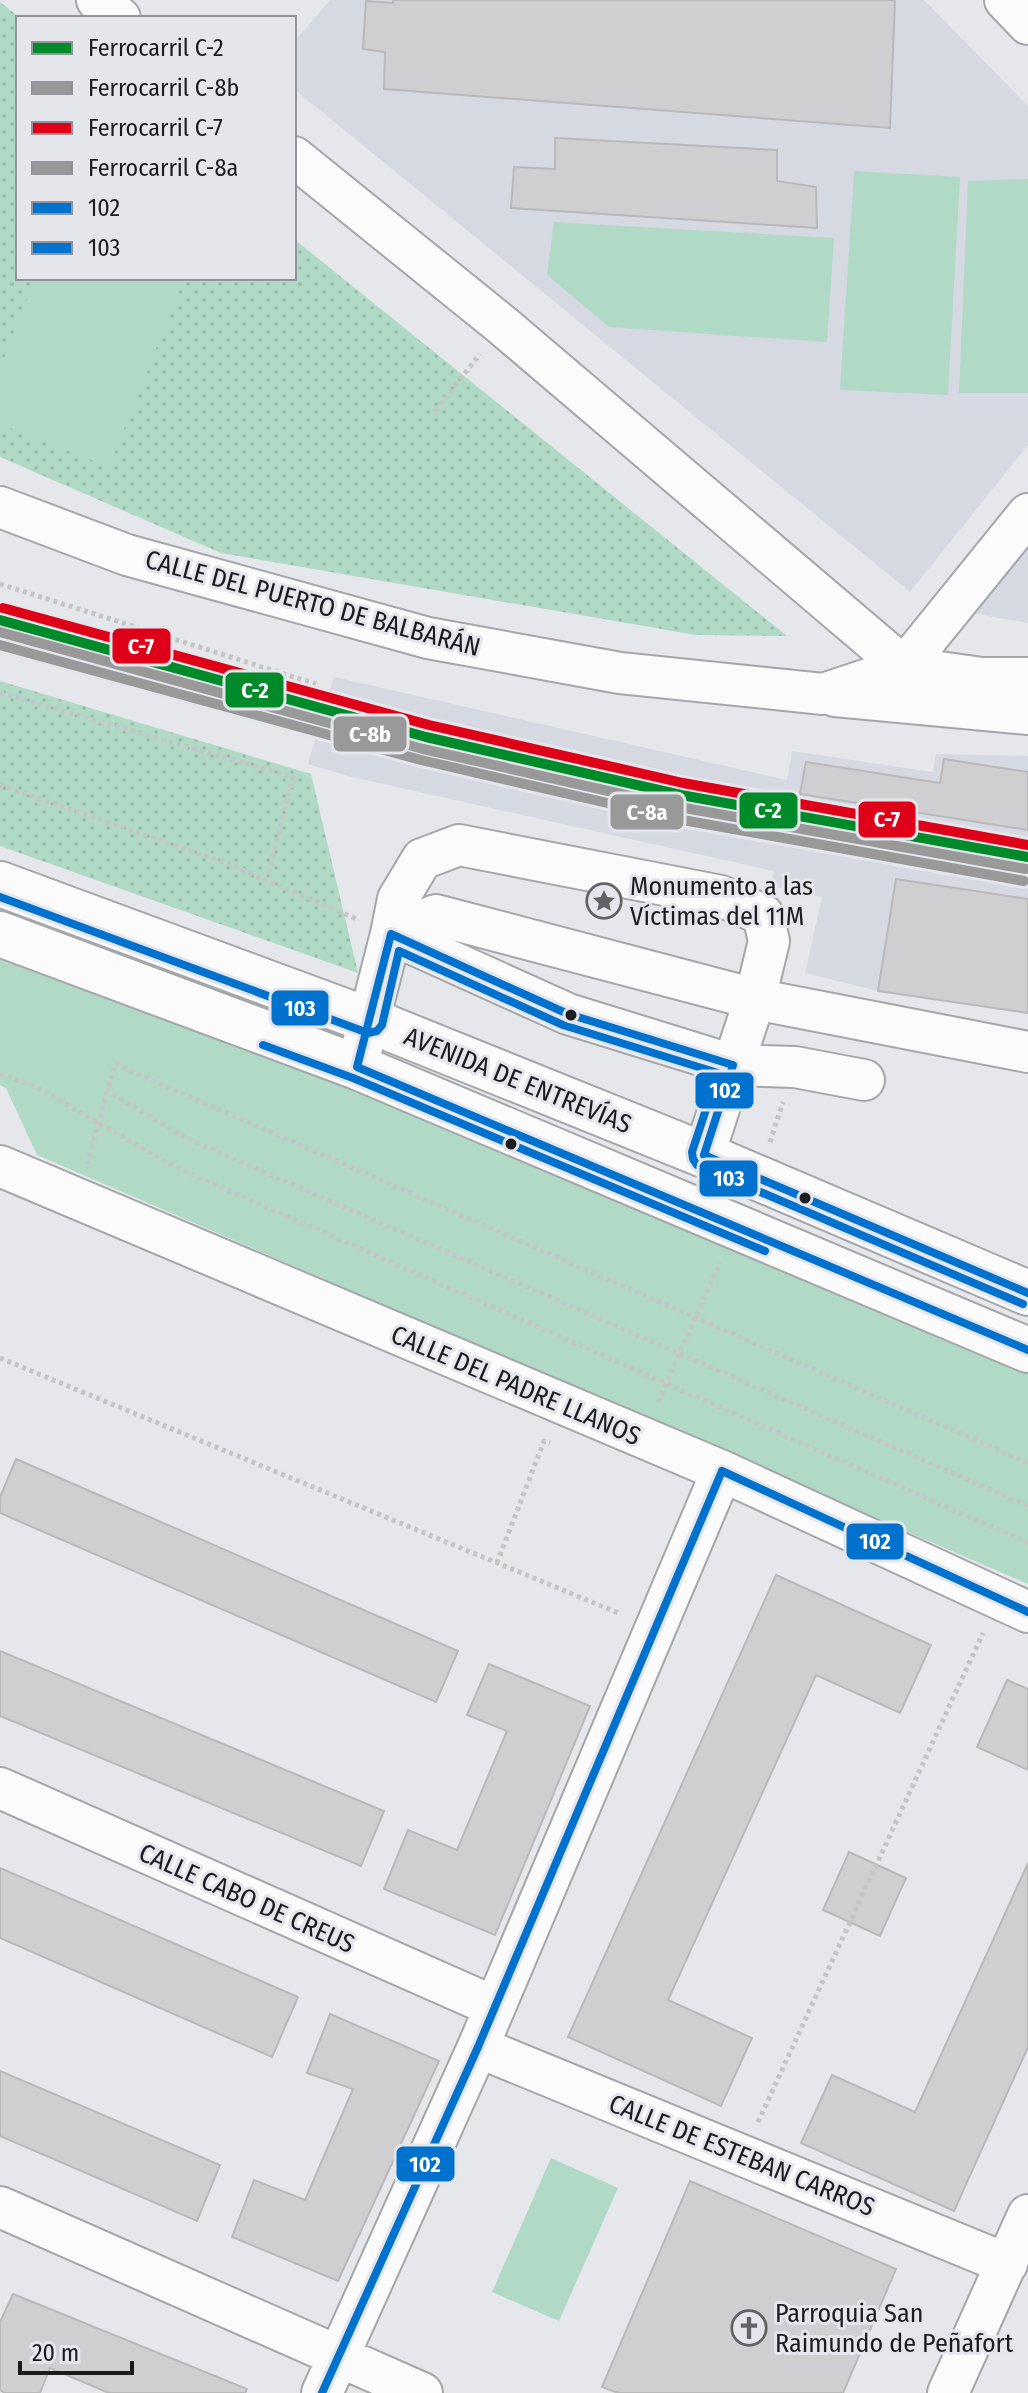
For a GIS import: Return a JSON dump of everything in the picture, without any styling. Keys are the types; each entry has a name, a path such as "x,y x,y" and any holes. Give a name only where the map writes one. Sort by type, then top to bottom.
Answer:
{"main road":[{"name":"AVENIDA DE ENTREVÍAS","path":"0,884 371,1021 704,1155 1028,1293"},
{"name":"AVENIDA DE ENTREVÍAS","path":"0,934 357,1067 1028,1350"}],"street":[{"path":"97,0 117,16"},
{"path":"1005,0 1028,24"},
{"path":"296,159 502,325 904,667 1028,514"},
{"name":"CALLE DEL PUERTO DE BALBARÁN","path":"0,507 127,555 428,638 620,673 1028,714"},
{"name":"CALLE DEL PUERTO DE BALBARÁN","path":"823,694 904,667 982,678 1028,678"},
{"path":"357,1067 371,1021 398,899 422,859 459,845 721,896 763,915 769,941 755,999 704,1155"},
{"path":"391,934 436,915 755,999 1028,1052"},
{"path":"391,934 568,1014 733,1065 795,1067 864,1080"},
{"name":"CALLE DEL PADRE LLANOS","path":"0,1166 722,1471 1013,1605"},
{"path":"322,2393 478,2047 722,1471"},
{"name":"CALLE CABO DE CREUS","path":"0,1788 495,2007"},
{"name":"CALLE DE ESTEBAN CARROS","path":"478,2047 1007,2264"},
{"path":"0,2207 422,2393"},
{"path":"948,2393 1028,2215"}],"path":[{"path":"435,411 502,325"},
{"path":"0,584 316,684"},
{"path":"0,693 293,777 267,879"},
{"path":"0,785 267,879 391,934"},
{"path":"78,1199 115,1064 1028,1463"},
{"path":"0,1074 36,1087 173,1166 1028,1543"},
{"path":"106,1090 184,1137 1028,1506"},
{"path":"0,1358 655,1628"},
{"path":"743,2155 1013,1605"}],"shaded area":[{"path":"330,0 924,0 1028,106 1028,445 910,592 296,91 296,40"},
{"path":"1028,536 1028,623 966,612"},
{"path":"334,677 787,780 792,751 933,772 936,754 1028,756 1028,1013 878,991 805,973 822,897 771,886 774,871 352,777 308,764"}],"green space":[{"path":"0,2 18,16 16,280 296,280 296,241 787,636 696,635 221,553 0,457"},
{"path":"854,171 960,177 948,395 840,390"},
{"path":"1028,179 1028,393 959,393 968,181"},
{"path":"554,222 834,238 827,342 609,327 547,275"},
{"path":"35,280 183,280 109,467 0,424 0,368"},
{"path":"0,681 311,774 358,973 0,846"},
{"path":"0,958 257,1047 1028,1374 1028,1584 37,1155 6,1088 0,1085"},
{"path":"551,2158 618,2188 559,2321 492,2292"}],"building":[{"path":"393,0 895,0 890,128 384,89 385,52 363,49 366,1 393,3"},
{"path":"555,138 777,150 777,181 816,187 817,228 511,208 514,167 555,169"},
{"path":"944,759 1028,772 1028,830 800,794 806,762 940,783"},
{"path":"896,879 1028,899 1028,1013 878,991"},
{"path":"16,1459 458,1651 436,1702 0,1513 0,1497"},
{"path":"776,1575 931,1645 900,1713 816,1675 668,2000 752,2038 721,2106 568,2037"},
{"path":"0,1651 384,1811 361,1866 0,1716"},
{"path":"489,1664 590,1706 495,1935 384,1889 408,1830 457,1850 507,1731 467,1715"},
{"path":"1007,1680 1028,1689 1028,1770 977,1747"},
{"path":"849,1852 906,1878 880,1936 823,1910"},
{"path":"1028,1863 1028,2047 954,2211 801,2143 832,2075 915,2112"},
{"path":"0,1868 298,1997 272,2057 0,1938"},
{"path":"330,2014 439,2061 338,2281 232,2237 254,2180 305,2200 353,2089 307,2073"},
{"path":"0,2071 220,2165 197,2221 0,2136"},
{"name":"Parroquia San Raimundo de Peñafort","path":"690,2181 896,2269 843,2393 618,2393 602,2387"},
{"path":"13,2294 247,2389 245,2393 109,2393 50,2368 40,2393 5,2393 0,2390 0,2322"}],"rail line":[{"name":"C-7","path":"3,608 429,725 683,783 1028,845"},
{"name":"C-2","path":"0,620 426,737 681,795 1028,857"},
{"name":"C-8b","path":"0,632 423,749 679,807 1026,869"},
{"name":"C-8a","path":"0,645 421,760 677,819 1024,881"}],"transit line":[{"name":"103","path":"0,897 368,1033 377,1031 382,1025 399,951 563,1025 718,1073 692,1152 697,1165 1023,1304"},
{"name":"102","path":"1028,1293 704,1155 733,1065 568,1014 391,934 357,1067 1028,1350"},
{"name":"103","path":"263,1045 353,1078 765,1251"},
{"name":"102","path":"722,1471 1028,1612"},
{"name":"102","path":"322,2393 478,2047 722,1471"}],"place":[{"name":"Monumento a las Víctimas del 11M","path":"604,901"},
{"name":"Parroquia San Raimundo de Peñafort","path":"749,2328"}]}
